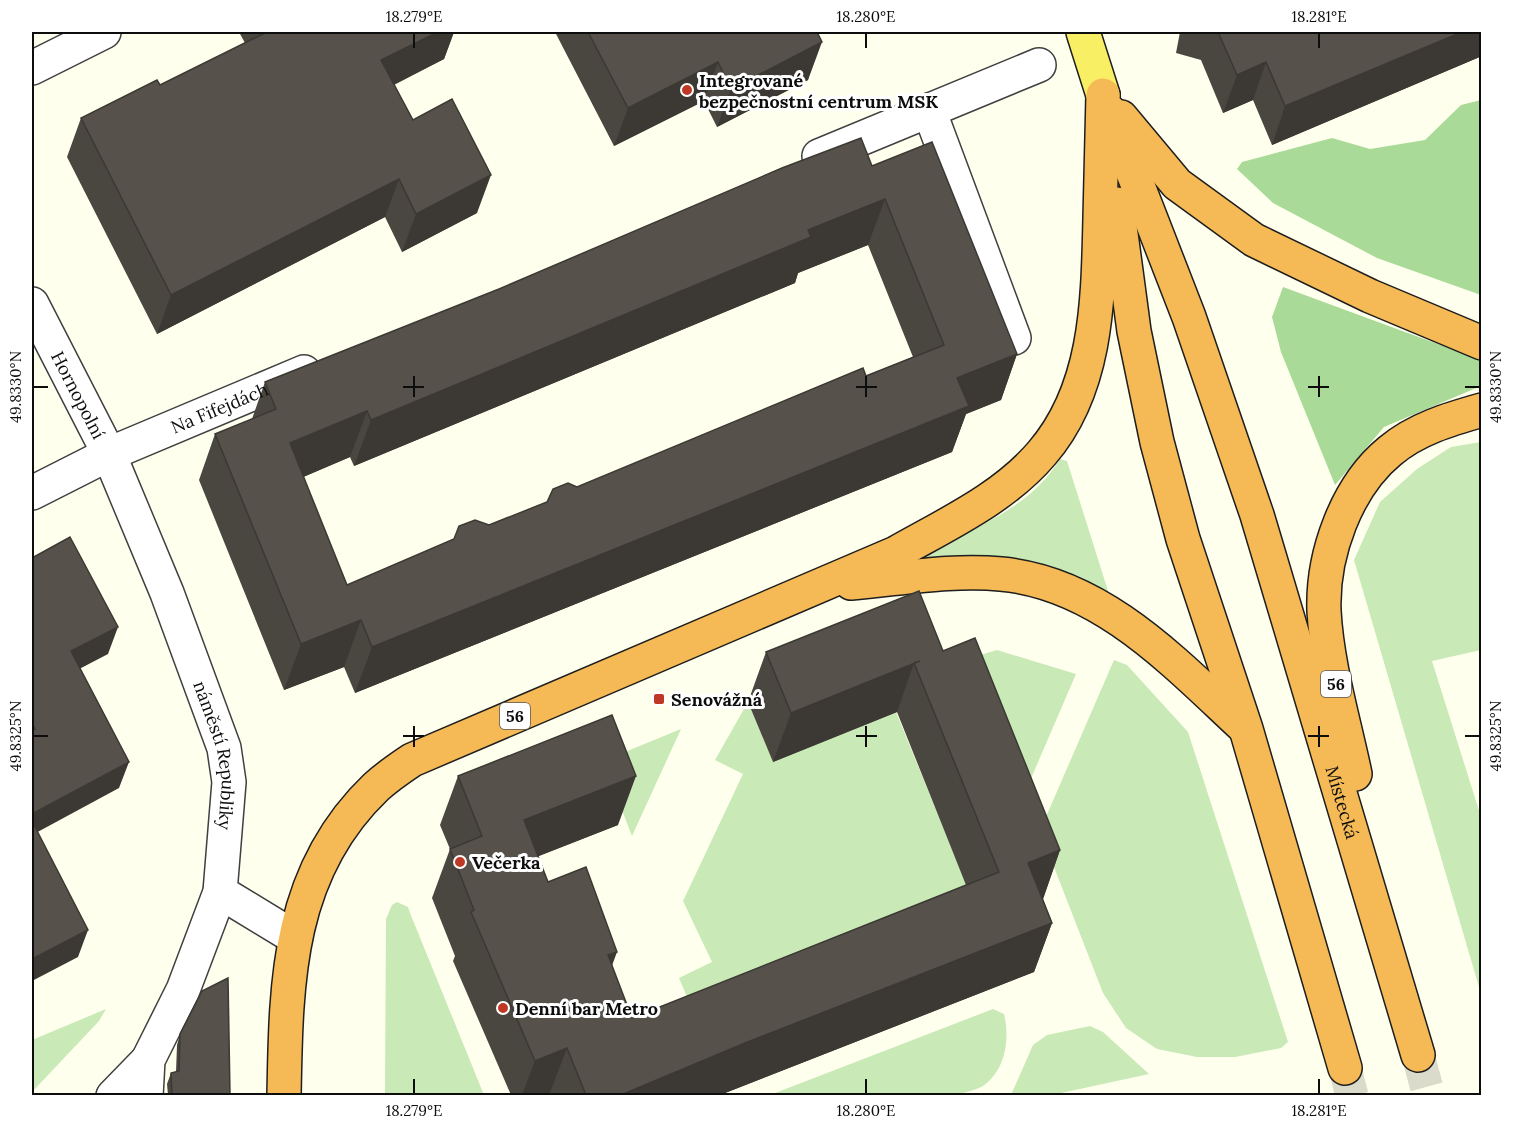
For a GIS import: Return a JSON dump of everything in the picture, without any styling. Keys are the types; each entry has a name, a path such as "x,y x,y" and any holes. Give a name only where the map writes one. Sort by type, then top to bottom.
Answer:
{"highway":[{"name":"56","path":"1103,95 1178,184 1254,240 1370,296 1482,342"},
{"name":"56","path":"1103,95 1134,331 1157,442 1183,539 1246,729 1345,1068"},
{"name":"56","path":"284,1095 288,975 294,937 317,865 346,820 376,786 412,760 896,553 970,513 1041,454 1066,418 1091,348 1097,307 1103,95"},
{"name":"Místecká","path":"1103,95 1189,317 1257,515 1415,1043 1327,644 1325,583 1342,518 1364,481 1382,458 1416,434 1454,417 1482,410"},
{"name":"56","path":"819,586 982,573 1017,576 1042,583 1086,601 1130,627 1176,664 1246,729"}],"main road":[{"name":"56","path":"1083,32 1103,95"}],"street":[{"path":"32,68 104,32"},
{"path":"787,170 1039,65"},
{"path":"930,110 1014,338"},
{"name":"Hornopolní","path":"32,304 109,454"},
{"name":"Na Fifejdách","path":"32,493 109,454 327,363"},
{"name":"náměstí Republiky","path":"109,454 166,593 224,748 228,782 220,892 183,990 147,1060 113,1095"},
{"path":"220,892 294,937"},
{"name":"náměstí Republiky","path":"146,1095 147,1060"}],"green space":[{"path":"1481,100 1481,295 1377,258 1273,203 1237,169 1242,162 1332,138 1370,149 1425,140 1461,105"},
{"path":"1283,287 1481,360 1481,386 1384,427 1335,485 1281,352 1272,317"},
{"path":"1481,442 1481,650 1432,661 1481,817 1481,994 1354,560 1380,502 1417,469 1451,447"},
{"path":"1060,459 1067,461 1109,594 925,559 922,556 1016,505 1033,491"},
{"path":"997,650 1076,674 1029,783 980,655"},
{"path":"1114,660 1127,665 1188,732 1288,1042 1281,1048 1235,1057 1197,1057 1157,1049 1126,1028 1103,993 1045,844 1042,826"},
{"path":"748,702 773,762 896,712 982,923 702,1032 679,978 712,962 683,901 743,774 715,760"},
{"path":"681,729 632,836 603,761"},
{"path":"397,902 408,907 484,1095 385,1095 386,919 392,905"},
{"path":"106,1009 99,1021 32,1092 32,1040"},
{"path":"993,1009 1004,1014 1006,1043 1004,1053 991,1079 976,1089 952,1096 770,1095"},
{"path":"1090,1026 1103,1032 1149,1074 1052,1095 1011,1095 1033,1045 1047,1035"}],"building":[{"path":"267,32 438,32 381,60 413,120 452,99 491,175 416,214 399,179 171,295 81,118 157,80 160,85"},
{"path":"588,32 817,32 822,42 731,89 718,62 628,108"},
{"path":"1218,32 1462,32 1285,106 1266,62 1237,75"},
{"path":"861,138 872,166 932,142 1017,354 957,378 969,406 372,647 361,620 301,644 215,434 276,409 265,382 499,289 782,168","holes":["885,199 944,345 866,376 863,368 577,487 568,483 553,489 547,502 489,525 475,520 459,526 454,539 347,585 290,443 367,411 371,420 811,237 808,230"]},
{"path":"70,537 118,627 71,651 129,762 32,814 32,731 35,729 32,723 32,558"},
{"path":"919,591 943,651 975,638 1060,850 1028,863 1052,923 745,1043 621,1095 586,1095 567,1048 535,1061 471,912 474,910 450,849 482,836 458,776 612,715 636,776 524,820 548,882 586,867 617,952 608,955 632,1018 999,872 914,663 791,713 766,652"},
{"path":"32,821 88,930 32,959"},
{"path":"228,978 230,1095 172,1095 171,1073 179,1071 180,1034 202,991"}],"tunnel":[{"path":"1418,1055 1429,1096"},
{"path":"1345,1068 1352,1096"}],"place":[{"name":"Integrované bezpečnostní centrum MSK","path":"687,90"},
{"name":"Senovážná","path":"659,699"},
{"name":"Večerka","path":"460,862"},
{"name":"Denní bar Metro","path":"503,1008"}]}
